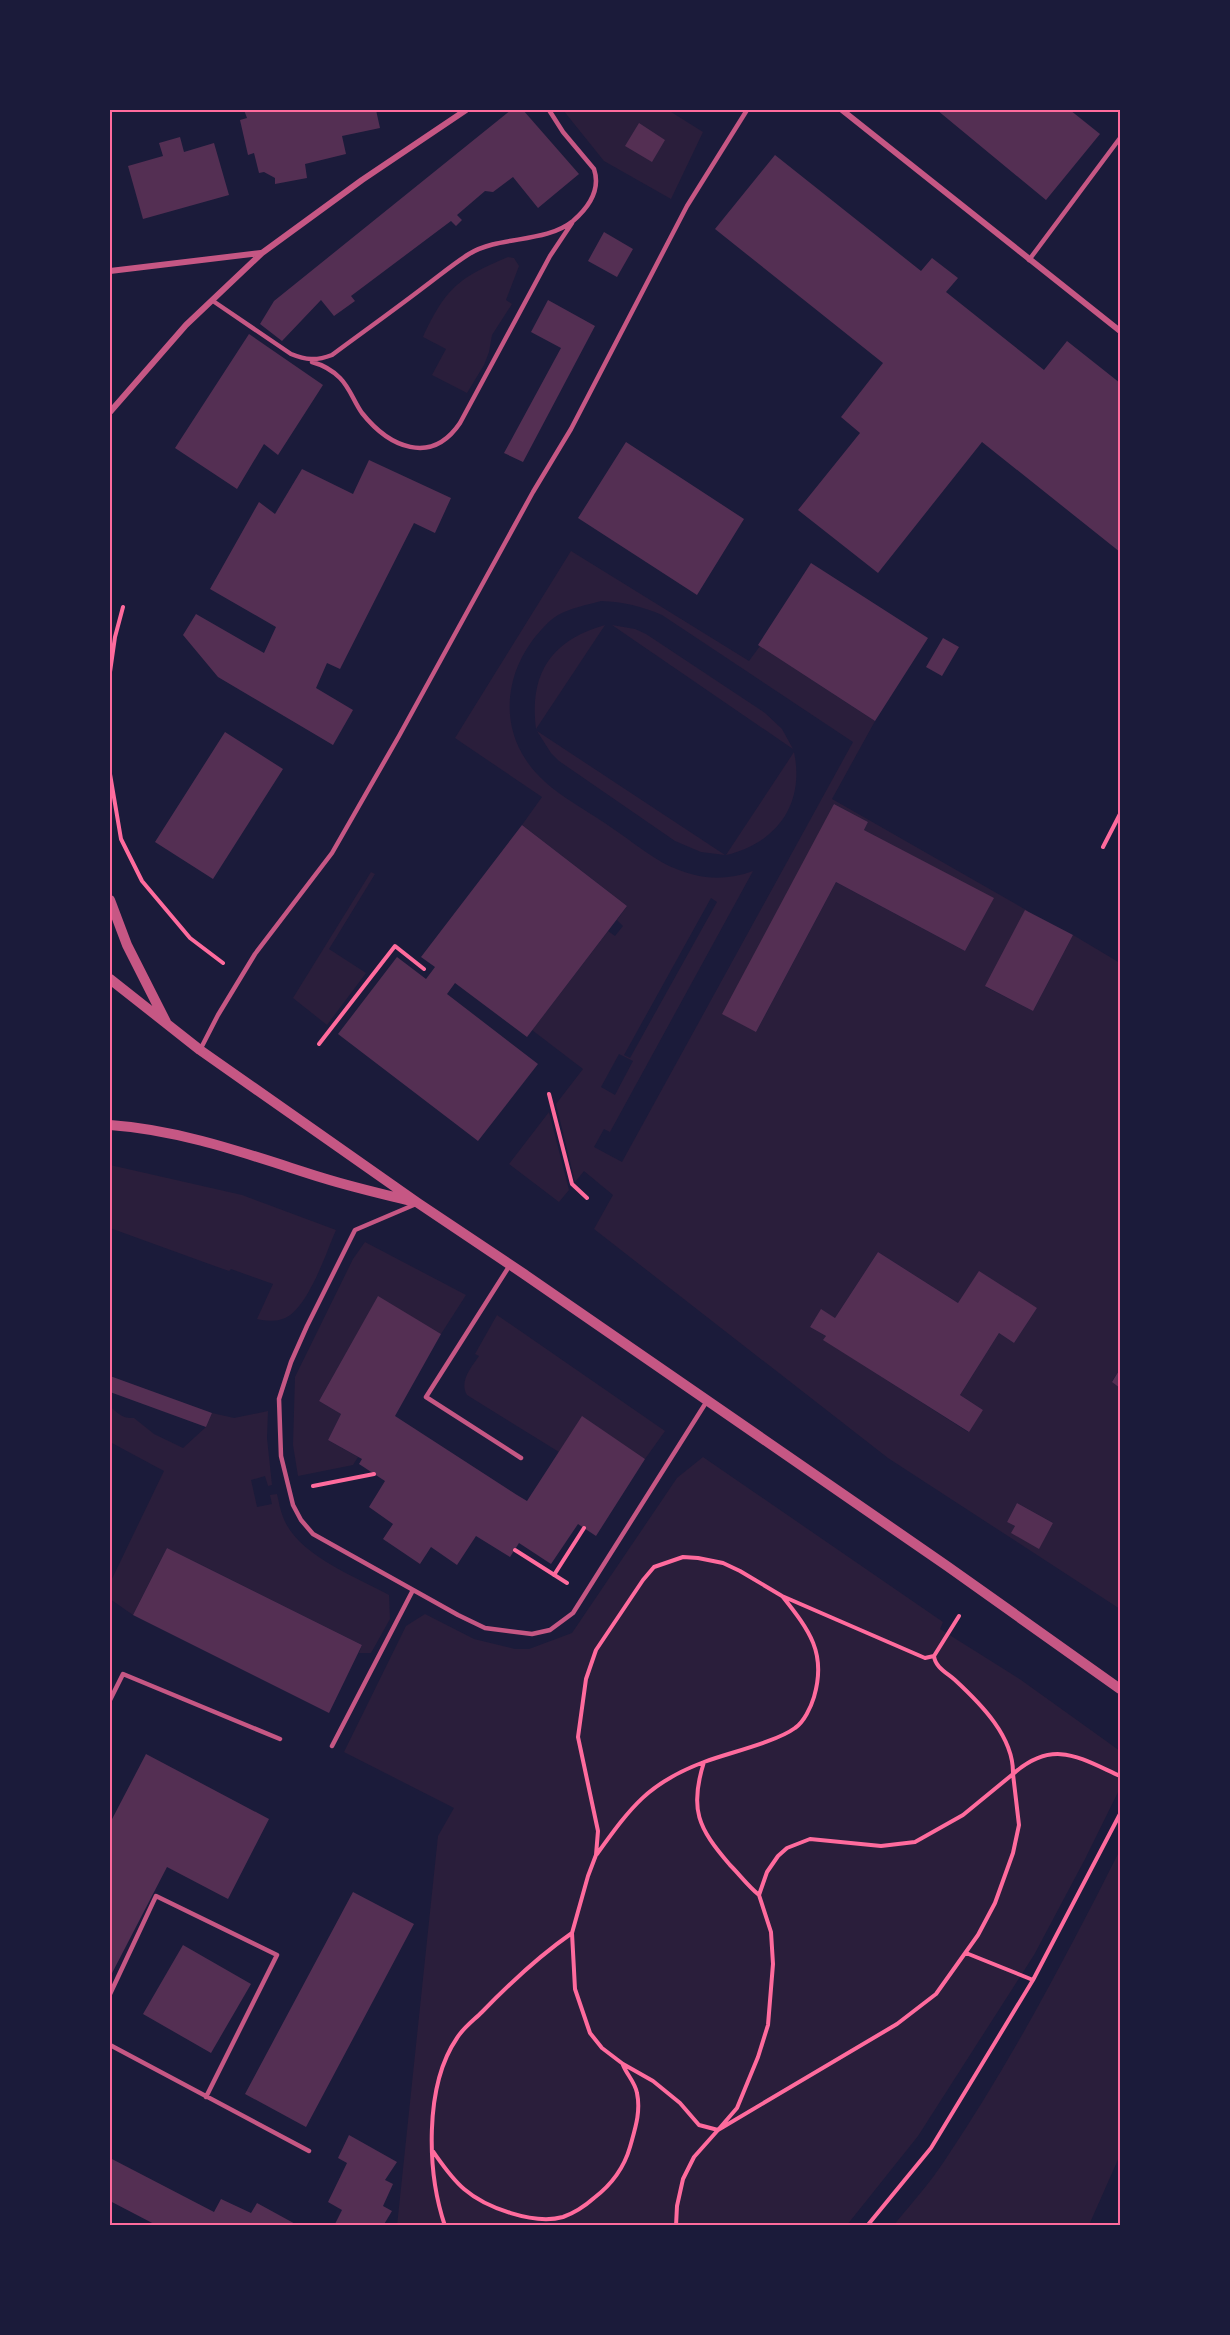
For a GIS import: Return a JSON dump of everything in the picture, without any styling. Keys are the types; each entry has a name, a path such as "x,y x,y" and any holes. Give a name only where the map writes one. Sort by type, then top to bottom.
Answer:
{"street":[{"path":"110,412 186,325 262,253 362,180 466,110"},
{"path":"842,110 1120,331"},
{"path":"110,271 262,253"},
{"path":"110,900 127,945 167,1025"},
{"path":"110,979 200,1050 418,1203 947,1566 1120,1689"},
{"path":"110,1125 159,1132 246,1153 325,1179 418,1203"}],"lane":[{"path":"304,359 319,360 332,355 469,254 506,240 550,232 564,226 587,207 597,182 596,175 549,110"},
{"path":"200,1050 240,977 259,948 332,853 533,492 571,429 687,206 747,110"},
{"path":"1029,260 1120,138"},
{"path":"213,301 279,346 321,365 338,376 369,422 389,438 409,448 430,447 448,439 460,423 550,256 578,216"},
{"path":"418,1203 355,1230 291,1362 279,1398 281,1456 293,1505 301,1520 313,1534 485,1628 532,1634 550,1630 573,1613 708,1401"},
{"path":"510,1265 426,1397 521,1458"},
{"path":"332,1746 413,1590"},
{"path":"110,1700 123,1674 280,1739"},
{"path":"110,1994 156,1896 277,1955 206,2097"},
{"path":"110,2045 309,2151"}],"path":[{"path":"110,672 114,637 123,607"},
{"path":"110,774 121,839 142,881 190,938 240,977"},
{"path":"1103,847 1120,814"},
{"path":"319,1044 395,946 424,969"},
{"path":"549,1094 572,1184 588,1198"},
{"path":"290,1491 374,1474"},
{"path":"554,1575 584,1528"},
{"path":"514,1550 585,1594"},
{"path":"934,1656 925,1658 782,1596 740,1570 723,1563 683,1557 654,1567 596,1650 586,1679 578,1737 598,1831 596,1855 572,1933 575,1989 590,2033 602,2048 623,2064 653,2080 680,2103 699,2125 718,2130 897,2024 936,1994 966,1953 995,1903 1013,1853 1019,1825 1012,1752 973,1698 936,1665 934,1656 959,1616"},
{"path":"596,1855 635,1804 651,1788 676,1772 783,1735 797,1727 811,1707 815,1694 818,1654 807,1628 782,1596"},
{"path":"759,1895 767,1872 778,1856 797,1843 810,1839 881,1846 915,1842 963,1815 1028,1761 1052,1754 1066,1754 1120,1776"},
{"path":"676,2226 677,2206 683,2179 694,2157 737,2108 758,2057 768,2025 773,1964 771,1932 759,1895 717,1851 700,1822 697,1786 704,1762"},
{"path":"867,2226 931,2148 1033,1980 1120,1814"},
{"path":"445,2226 433,2174 431,2134 439,2075 457,2038 544,1952 572,1933"},
{"path":"966,1953 1033,1980"},
{"path":"432,2150 447,2172 463,2188 486,2202 529,2218 562,2217 583,2207 600,2193 617,2176 627,2157 639,2118 637,2093 623,2064"}],"shaded area":[{"path":"563,110 668,110 703,132 671,199 604,161"},
{"path":"508,257 514,258 519,266 506,300 512,304 492,335 484,365 467,393 432,375 446,349 423,337 439,307 455,286 477,271"},
{"path":"571,551 749,661 760,646 875,721 832,799 1028,911 986,987 1033,1011 1073,935 1120,963 1120,1369 1112,1381 1120,1388 1120,1609 888,1458 594,1229 613,1195 584,1171 575,1182 556,1104 583,1069 532,1030 608,931 615,936 623,926 617,920 627,906 522,825 542,797 455,738","holes":["601,601 625,603 662,615 853,742 622,1162 594,1147 604,1129 610,1132 753,871 717,878 692,874 669,866 566,798 534,771 526,760 518,746 510,715 512,684 523,655 532,641 551,620 568,610","834,804 868,822 864,830 993,899 965,951 836,882 756,1032","711,898 717,902 630,1058 624,1055","619,1054 633,1061 615,1095 601,1087","878,1252 958,1303 1037,1308 1014,1343 999,1333 960,1395 983,1410 968,1432 824,1340 826,1336 810,1327 821,1310 835,1318","1017,1503 1053,1523 1039,1548 1012,1533 1015,1526 1007,1522"]},
{"path":"605,625 536,729 536,692 548,662 570,640"},
{"path":"612,625 635,629 646,634 765,713 782,729 793,749"},
{"path":"537,731 725,855 701,852 675,841 559,761"},
{"path":"794,752 795,788 791,804 783,819 760,841 726,855"},
{"path":"371,872 375,874 329,949 366,973 327,1025 293,998"},
{"path":"549,1112 569,1190 559,1202 509,1164"},
{"path":"110,1165 242,1195 336,1230 309,1292 293,1312 285,1318 271,1321 257,1319 273,1284 231,1269 229,1271 110,1228"},
{"path":"365,1242 466,1295 441,1334 378,1297 319,1401 341,1414 328,1440 358,1457 353,1465 298,1476 293,1445 295,1377 353,1259"},
{"path":"497,1315 665,1431 645,1459 582,1417 559,1452 467,1395 465,1380 479,1356 475,1354"},
{"path":"110,1406 120,1415 134,1418 154,1434 183,1448 206,1427 212,1413 234,1418 268,1411 267,1438 272,1485 268,1486 265,1476 251,1480 257,1507 272,1504 270,1495 277,1494 283,1517 290,1531 301,1543 329,1564 389,1595 390,1619 371,1653 359,1653 362,1645 167,1548 133,1615 110,1599 110,1583 164,1471 110,1442"},
{"path":"703,1457 943,1622 940,1629 1021,1680 1120,1751 1120,1788 1034,1955 918,2136 847,2225 397,2226 438,1836 454,1808 344,1752 406,1626 425,1614 474,1639 515,1649 529,1649 572,1633 677,1478"},
{"path":"1120,1850 1120,2155 1089,2225 894,2225 939,2169 993,2085 1059,1968"}],"building":[{"path":"244,110 376,110 380,128 342,136 346,154 305,164 307,178 275,184 275,178 264,172 259,173 254,153 248,155 240,120 247,118"},
{"path":"511,110 523,110 579,174 538,208 513,177 493,192 485,191 457,215 462,220 456,226 451,221 351,296 355,301 334,316 321,300 282,341 260,324 274,301"},
{"path":"937,110 1070,110 1100,134 1046,200"},
{"path":"639,123 665,140 652,162 625,146"},
{"path":"180,137 184,152 214,143 229,195 143,219 128,166 163,156 159,143"},
{"path":"775,155 921,271 932,258 958,278 946,292 1044,370 1067,341 1120,383 1120,552 982,442 878,573 798,510 860,433 841,417 883,363 715,229"},
{"path":"604,232 633,249 617,277 588,261"},
{"path":"548,300 595,326 523,462 504,453 561,348 531,332"},
{"path":"249,334 323,385 278,455 264,444 237,489 175,448"},
{"path":"626,442 744,519 697,595 578,518"},
{"path":"369,460 451,498 435,533 414,523 340,669 327,663 316,688 353,710 333,745 218,677 183,635 196,614 264,653 276,627 210,589 259,502 275,514 302,469 353,494"},
{"path":"811,563 928,638 875,721 758,645"},
{"path":"943,638 959,647 942,676 926,667"},
{"path":"225,732 283,769 213,879 155,842"},
{"path":"834,804 868,822 864,830 994,898 965,951 836,882 756,1032 722,1014"},
{"path":"522,825 627,906 527,1037 455,983 447,994 538,1064 478,1141 338,1034 397,957 426,979 435,967 421,957"},
{"path":"1025,910 1073,935 1033,1011 985,986"},
{"path":"878,1252 958,1303 979,1271 1037,1308 1014,1343 999,1333 960,1395 983,1410 969,1432 823,1340 826,1336 810,1327 821,1309 835,1318"},
{"path":"378,1296 441,1334 395,1416 517,1495 527,1501 582,1416 645,1459 596,1536 578,1524 551,1564 519,1543 510,1557 476,1536 457,1565 431,1547 420,1564 383,1539 393,1524 369,1507 385,1481 359,1464 362,1459 328,1440 341,1414 319,1401"},
{"path":"1120,1369 1120,1388 1112,1382"},
{"path":"110,1376 212,1413 206,1427 110,1392"},
{"path":"1017,1503 1053,1523 1039,1549 1011,1533 1015,1526 1007,1522"},
{"path":"167,1548 362,1645 329,1713 133,1615"},
{"path":"146,1754 269,1819 228,1899 167,1867 110,1977 110,1823"},
{"path":"353,1892 414,1924 306,2127 245,2094"},
{"path":"183,1945 251,1984 211,2053 143,2014"},
{"path":"349,2135 397,2162 385,2180 393,2184 383,2206 392,2211 383,2226 334,2226 342,2210 328,2202 347,2163 338,2158"},
{"path":"110,2158 214,2212 221,2199 251,2213 257,2203 299,2226 158,2226 110,2201"}]}
